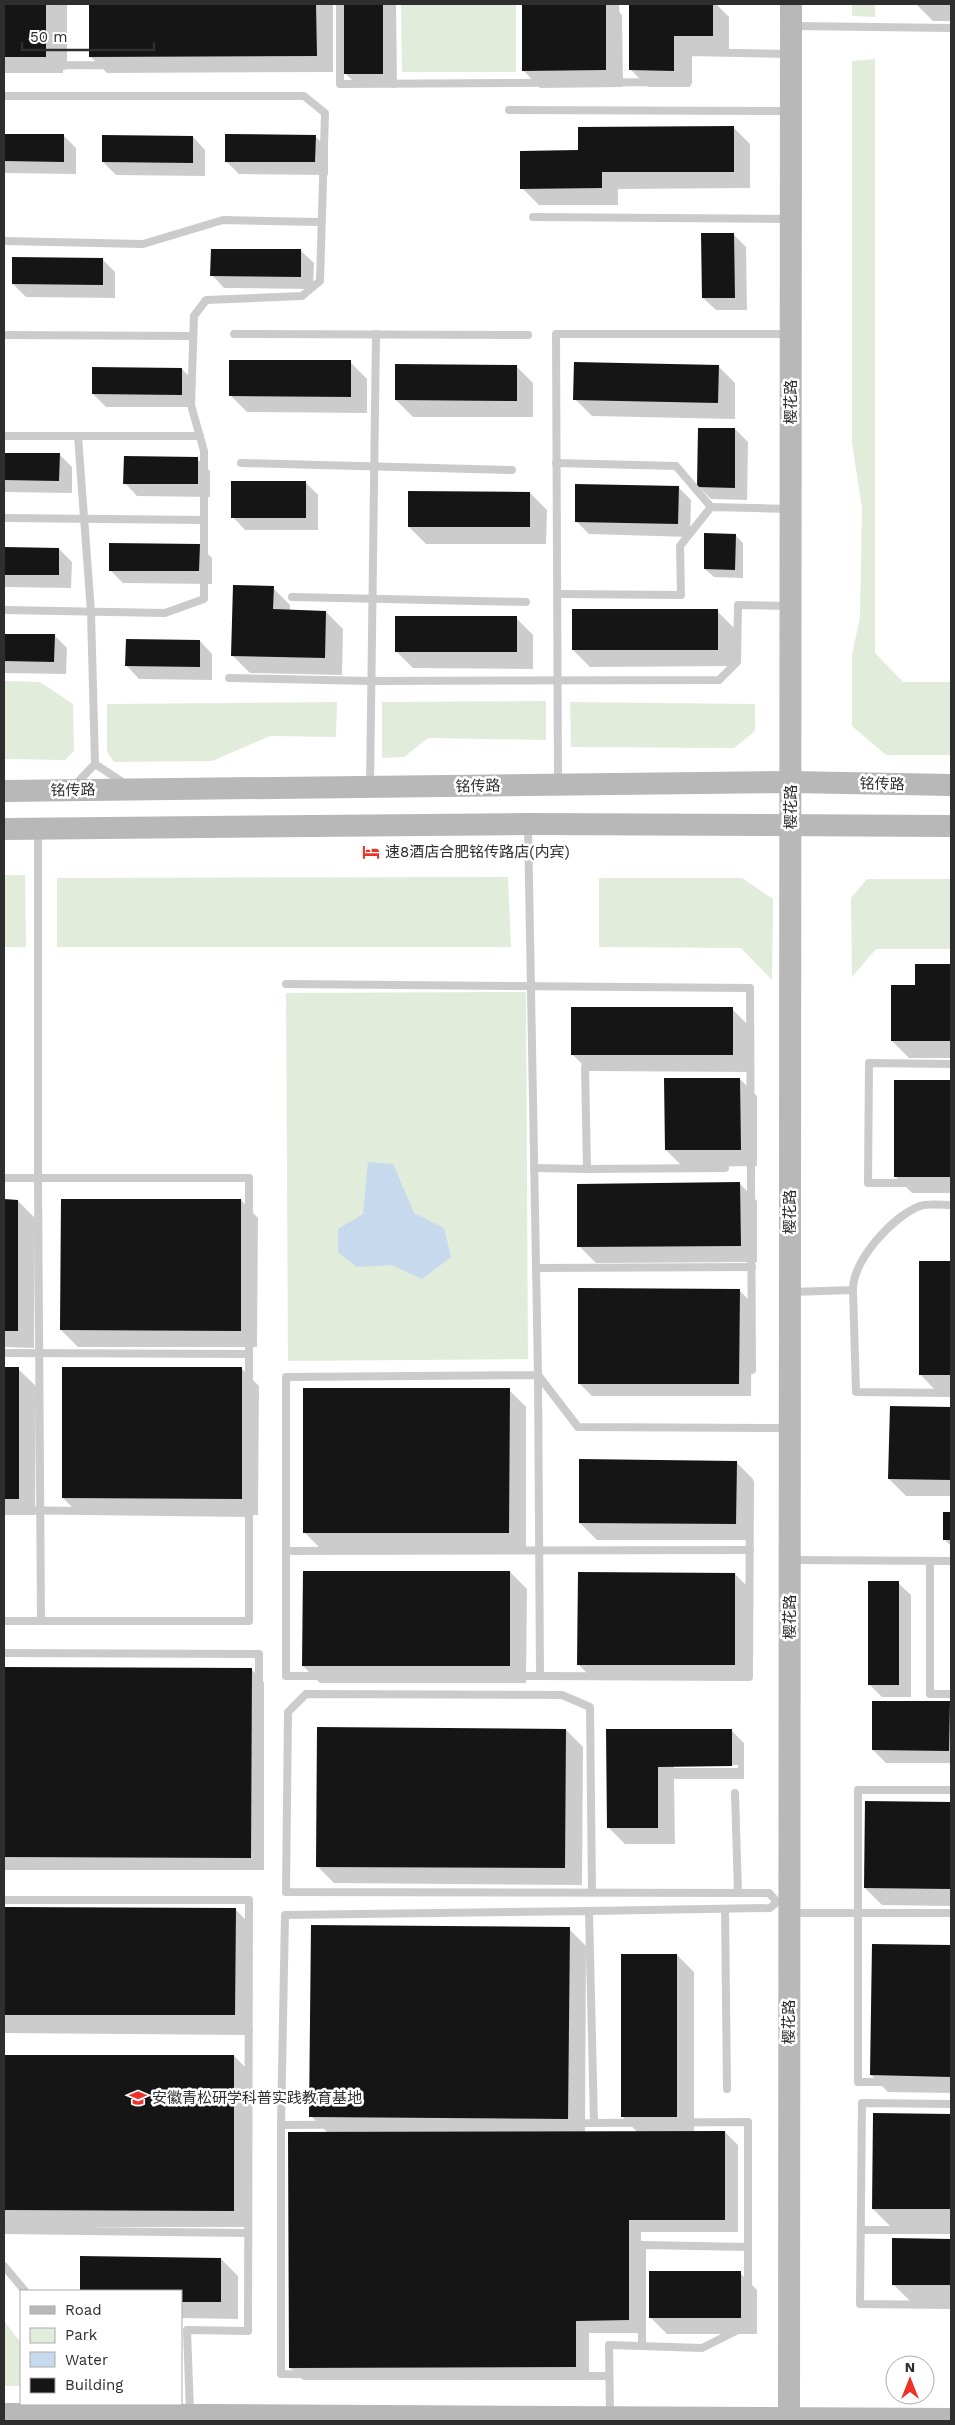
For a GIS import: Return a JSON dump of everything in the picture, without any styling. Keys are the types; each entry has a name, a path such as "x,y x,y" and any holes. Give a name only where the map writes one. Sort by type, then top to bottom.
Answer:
{"main road":[{"name":"樱花路","path":"789,2420 785,1905 790,1560 791,4"},
{"name":"铭传路","path":"4,791 791,782 951,785"},
{"path":"4,829 528,824 951,826"},
{"path":"4,2414 789,2420 951,2419"}],"lane":[{"path":"63,4 63,66"},
{"path":"4,66 326,66 326,4"},
{"path":"340,4 340,84 688,82 688,52 792,54"},
{"path":"392,4 393,84"},
{"path":"615,4 618,83"},
{"path":"792,26 951,28"},
{"path":"4,96 304,96 324,113 320,281 302,296 206,300 194,316 191,405 204,451 204,599 165,613 4,610"},
{"path":"509,110 792,111"},
{"path":"533,217 791,219"},
{"path":"4,241 143,244 223,220 322,222"},
{"path":"234,334 528,335"},
{"path":"370,787 376,334"},
{"path":"558,785 556,334 791,334"},
{"path":"4,335 193,336"},
{"path":"4,436 200,436"},
{"path":"70,790 95,764 90,612 78,436"},
{"path":"241,463 512,470"},
{"path":"556,463 676,466 711,507 791,509"},
{"path":"557,594 681,595 680,546 711,507"},
{"path":"4,518 204,520"},
{"path":"292,597 526,602"},
{"path":"229,678 719,680 736,662 738,605 791,606"},
{"path":"95,764 134,790"},
{"path":"528,824 538,1375 540,1676"},
{"path":"38,828 41,1621"},
{"path":"286,984 531,984 750,988 752,1370"},
{"path":"951,1064 869,1063 868,1183 951,1184"},
{"path":"588,1169 585,1067 723,1066"},
{"path":"534,1168 725,1168"},
{"path":"4,1178 249,1178 250,1621 4,1621"},
{"path":"951,1205 921,1205 880,1234 853,1277 856,1392 951,1393"},
{"path":"536,1268 752,1267"},
{"path":"790,1292 853,1290"},
{"path":"4,1353 250,1354"},
{"path":"538,1375 578,1427 790,1428"},
{"path":"538,1375 286,1377 286,1676 749,1677 750,1483"},
{"path":"4,1510 250,1513"},
{"path":"286,1551 750,1550"},
{"path":"790,1560 951,1561"},
{"path":"930,1561 930,1694 951,1694"},
{"path":"4,1653 259,1654 259,1866 4,1866"},
{"path":"592,1893 590,1707 562,1695 306,1694 288,1712 286,1892 592,1893 769,1893 785,1905"},
{"path":"951,1790 858,1790 858,2082 951,2082"},
{"path":"735,1792 738,1893"},
{"path":"4,1900 249,1900 248,2331 184,2330 190,2415"},
{"path":"609,2376 281,2374 281,2126 285,1915 726,1909 770,1908 785,1905 858,1913 951,1913"},
{"path":"726,1909 727,2089"},
{"path":"589,1911 594,2123"},
{"path":"4,2030 249,2031"},
{"path":"951,2104 862,2103 860,2304 951,2305"},
{"path":"281,2126 748,2122 748,2325 702,2348 609,2345 610,2419"},
{"path":"4,2230 248,2233"},
{"path":"861,2230 951,2230"},
{"path":"642,2346 642,2245 748,2247"},
{"path":"4,2266 24,2290"}],"green space":[{"path":"401,4 516,4 516,72 402,72"},
{"path":"852,4 875,4 875,17 852,16"},
{"path":"875,59 875,653 903,682 951,682 951,755 886,755 852,726 852,655 860,617 862,508 852,443 852,61"},
{"path":"4,681 40,682 73,704 74,751 65,760 4,759"},
{"path":"546,701 546,740 428,738 404,757 382,758 382,702"},
{"path":"337,702 336,737 270,736 212,761 114,762 107,752 107,704"},
{"path":"570,702 755,704 755,731 734,748 571,747"},
{"path":"4,875 25,875 26,947 4,947"},
{"path":"508,877 511,947 57,947 57,878"},
{"path":"599,878 742,878 773,899 772,980 741,948 599,947"},
{"path":"867,879 951,879 951,949 876,949 852,977 851,898"},
{"path":"526,992 528,1359 288,1361 286,993"},
{"path":"4,2321 20,2342 20,2386 4,2386"}],"water":[{"path":"368,1162 393,1164 414,1213 444,1228 451,1257 422,1279 392,1265 357,1267 338,1252 338,1229 363,1214"}],"building":[{"path":"4,4 46,4 46,57 4,57"},
{"path":"89,4 316,4 317,56 89,57"},
{"path":"344,4 383,4 383,74 344,74"},
{"path":"522,4 606,4 606,70 522,71"},
{"path":"629,4 713,4 713,36 674,36 674,71 629,70"},
{"path":"734,126 734,172 602,172 602,188 520,189 520,151 578,150 578,127"},
{"path":"4,134 64,134 64,162 4,161"},
{"path":"225,134 316,135 315,162 225,162"},
{"path":"102,135 193,136 193,163 102,162"},
{"path":"701,233 734,233 735,298 702,298"},
{"path":"211,249 301,249 301,277 210,276"},
{"path":"12,257 103,258 103,285 12,284"},
{"path":"229,360 351,360 351,397 229,396"},
{"path":"574,362 719,365 718,403 573,400"},
{"path":"395,364 517,365 517,401 395,400"},
{"path":"92,367 182,368 182,395 92,394"},
{"path":"698,428 735,428 735,488 697,487"},
{"path":"4,453 60,453 59,481 4,480"},
{"path":"124,456 198,457 198,484 123,484"},
{"path":"231,481 306,481 306,518 231,518"},
{"path":"575,484 679,486 678,524 575,522"},
{"path":"408,491 530,492 530,527 408,527"},
{"path":"704,533 736,534 735,570 704,569"},
{"path":"109,543 200,544 199,571 109,571"},
{"path":"4,547 59,548 59,575 4,575"},
{"path":"233,585 274,586 273,609 326,611 325,658 231,656"},
{"path":"572,609 718,609 718,650 572,650"},
{"path":"395,616 517,616 517,652 395,652"},
{"path":"4,634 55,634 54,662 4,661"},
{"path":"126,639 200,640 200,667 125,666"},
{"path":"915,964 951,964 951,1041 891,1041 891,985 915,985"},
{"path":"571,1007 733,1007 733,1055 571,1055"},
{"path":"664,1078 740,1078 741,1150 665,1150"},
{"path":"894,1080 951,1080 951,1177 894,1177"},
{"path":"740,1182 741,1246 577,1247 577,1184"},
{"path":"4,1199 18,1200 18,1331 4,1331"},
{"path":"61,1199 241,1199 241,1331 60,1330"},
{"path":"919,1261 951,1261 951,1375 919,1375"},
{"path":"578,1288 740,1289 739,1384 578,1384"},
{"path":"4,1367 19,1367 19,1499 4,1499"},
{"path":"62,1367 242,1367 242,1499 62,1498"},
{"path":"303,1388 510,1388 509,1533 303,1533"},
{"path":"890,1406 951,1407 951,1480 888,1479"},
{"path":"579,1459 737,1461 736,1524 579,1523"},
{"path":"943,1512 951,1512 951,1540 943,1540"},
{"path":"303,1571 510,1571 510,1666 302,1666"},
{"path":"578,1572 735,1573 735,1665 577,1665"},
{"path":"868,1581 899,1581 899,1685 868,1685"},
{"path":"4,1667 252,1668 251,1858 4,1857"},
{"path":"872,1701 950,1701 949,1751 872,1750"},
{"path":"317,1727 566,1729 565,1868 316,1867"},
{"path":"606,1729 732,1729 732,1766 658,1767 658,1828 607,1828"},
{"path":"865,1801 951,1802 951,1889 864,1888"},
{"path":"4,1907 236,1908 235,2015 4,2015"},
{"path":"311,1925 570,1927 568,2119 309,2117"},
{"path":"872,1944 951,1945 951,2077 870,2075"},
{"path":"621,1954 677,1954 677,2117 621,2117"},
{"path":"4,2055 234,2055 234,2211 4,2210"},
{"path":"873,2113 951,2114 951,2209 872,2209"},
{"path":"725,2131 725,2220 629,2220 629,2320 576,2321 576,2367 289,2368 288,2132"},
{"path":"892,2238 951,2239 951,2285 892,2285"},
{"path":"80,2256 221,2258 221,2302 182,2302 182,2290 80,2290"},
{"path":"649,2271 741,2271 741,2318 649,2318"}],"place":[{"name":"速8酒店合肥铭传路店(内宾)","path":"371,852"},
{"name":"安徽青松研学科普实践教育基地","path":"138,2098"}]}
